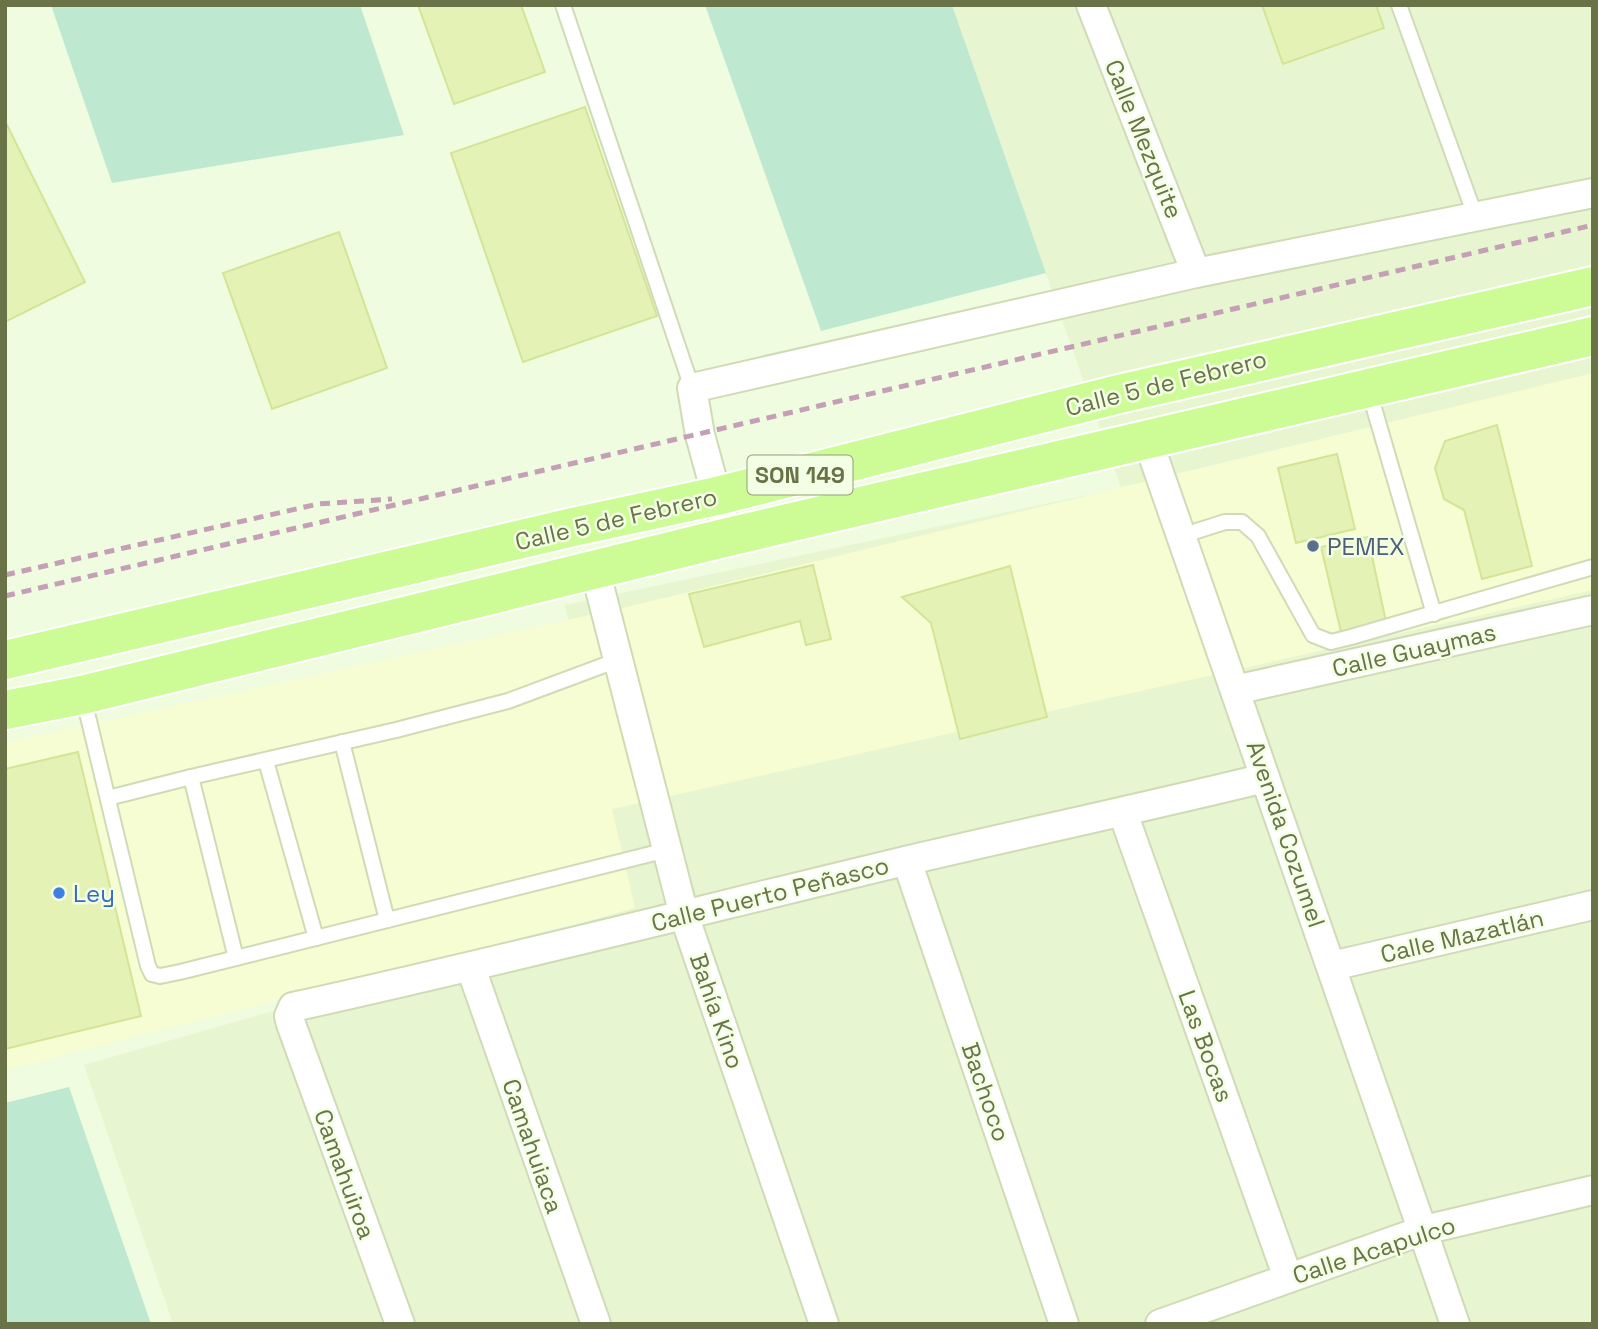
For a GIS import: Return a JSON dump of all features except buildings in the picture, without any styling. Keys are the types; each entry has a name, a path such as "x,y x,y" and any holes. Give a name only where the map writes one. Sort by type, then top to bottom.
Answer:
{"main road":[{"name":"Calle 5 de Febrero","path":"5,660 573,527 717,496 1119,394 1593,286"},
{"name":"Calle 5 de Febrero","path":"5,710 82,695 728,537 1593,336"}],"street":[{"name":"Calle Mezquite","path":"1091,5 1196,273"},
{"path":"728,537 700,435 692,388 1196,273 1593,193"},
{"name":"Avenida Cozumel","path":"1147,438 1455,1324"},
{"name":"Bahía Kino","path":"596,570 684,915 824,1324"},
{"name":"Calle Guaymas","path":"1235,690 1593,610"},
{"name":"Calle Puerto Peñasco","path":"291,1024 289,1016 293,1007 471,968 907,861 1265,778"},
{"name":"Las Bocas","path":"1123,813 1288,1278"},
{"name":"Bachoco","path":"907,861 1064,1324"},
{"name":"Calle Mazatlán","path":"1332,966 1593,905"},
{"name":"Camahuiaca","path":"471,968 596,1324"},
{"name":"Camahuiroa","path":"291,1024 400,1324"},
{"name":"Calle Acapulco","path":"1160,1324 1424,1230 1593,1190"}],"lane":[{"path":"563,5 692,388"},
{"path":"1399,5 1476,218"},
{"path":"1368,388 1434,614"},
{"path":"1181,536 1225,522 1242,522 1258,536 1313,635 1331,642 1593,567"},
{"path":"108,798 509,701 618,660"},
{"path":"82,695 152,974 170,974 667,850"},
{"path":"342,742 387,920"},
{"path":"266,761 316,938"},
{"path":"191,776 236,958"}],"shaded area":[{"path":"51,5 360,5 404,135 112,183"},
{"path":"705,5 952,5 1046,273 821,331"},
{"path":"952,5 1593,5 1593,1324 173,1324 84,1065 634,908 565,605 1121,488"},
{"path":"1593,373 1593,590 612,809 635,908 5,1070 5,743 631,606"},
{"path":"69,1087 151,1324 5,1324 5,1103"}],"railway":[{"path":"5,596 1593,225"},
{"path":"5,575 318,504 392,499"}],"place":[{"name":"PEMEX","path":"1313,546"},
{"name":"Ley","path":"59,893"}]}
